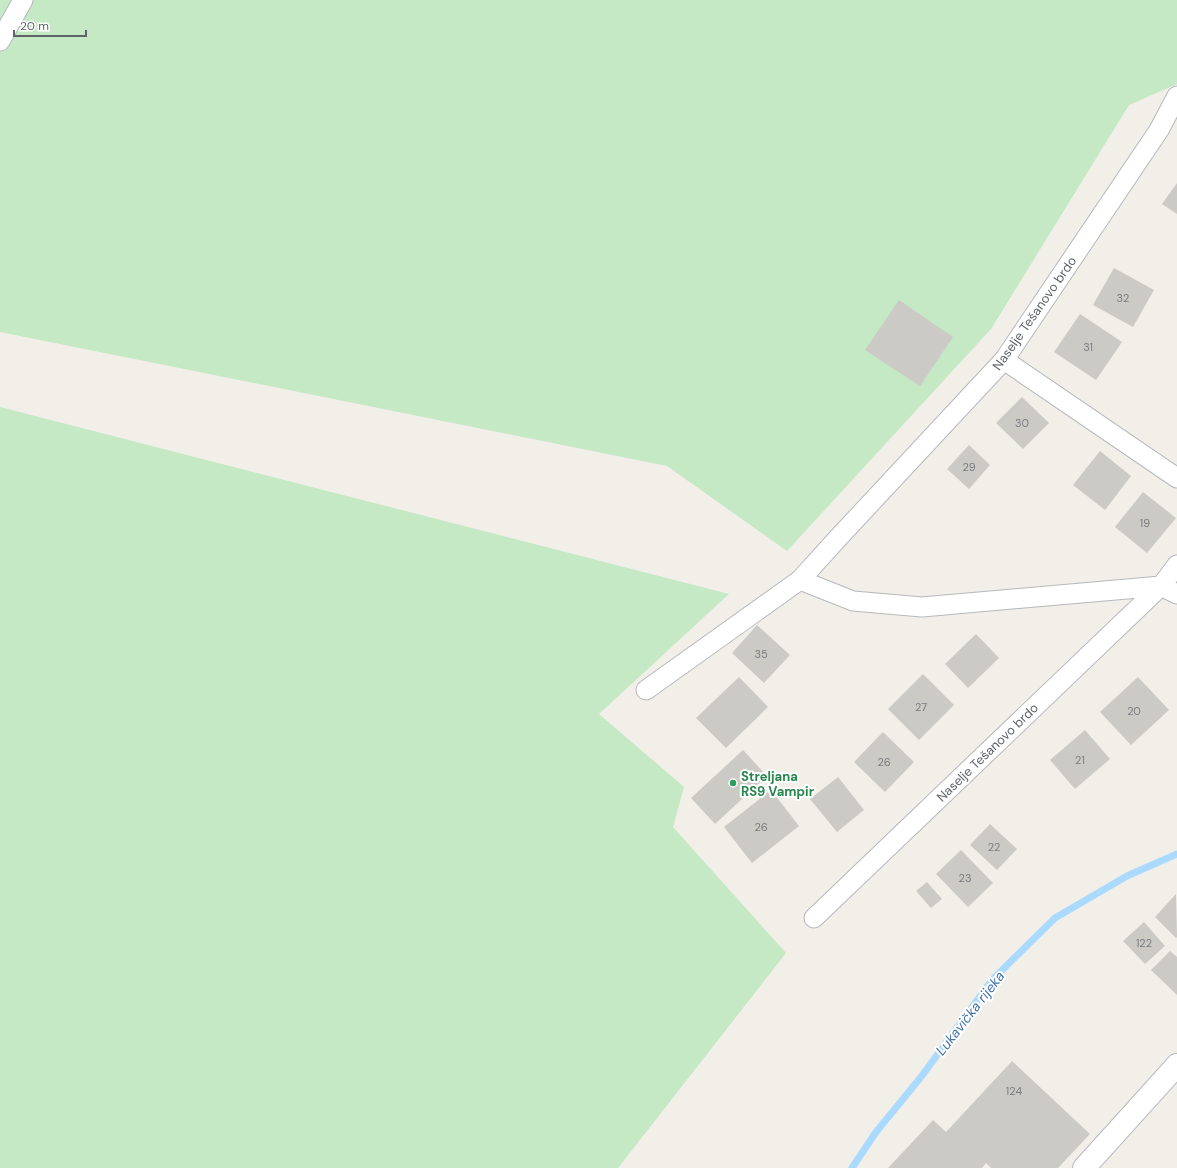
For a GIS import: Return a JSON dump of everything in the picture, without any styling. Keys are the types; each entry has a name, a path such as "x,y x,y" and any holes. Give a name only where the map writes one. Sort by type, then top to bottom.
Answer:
{"main road":[{"path":"1084,1168 1177,1065"}],"street":[{"path":"0,41 23,0"},
{"name":"Naselje Tešanovo brdo","path":"646,690 800,580 1004,360 1159,130 1177,96"},
{"path":"1004,360 1177,478"},
{"name":"Naselje Tešanovo brdo","path":"814,918 1169,590 1177,565"},
{"path":"800,580 853,601 922,607 1169,590"}],"green space":[{"path":"0,0 1177,0 1177,84 1129,105 991,329 787,551 667,466 0,332"},
{"path":"0,407 729,594 599,714 684,787 673,827 786,953 618,1168 0,1168"}],"building":[{"path":"1177,183 1177,214 1162,204"},
{"path":"1114,268 1154,290 1133,327 1093,305"},
{"path":"899,300 953,337 920,386 865,350"},
{"path":"1080,314 1122,342 1096,380 1054,352"},
{"path":"1022,397 1049,423 1023,449 996,423"},
{"path":"969,445 990,465 969,489 947,469"},
{"path":"1100,451 1131,476 1105,510 1073,485"},
{"path":"1143,492 1176,518 1147,553 1115,527"},
{"path":"757,625 790,655 764,683 732,653"},
{"path":"976,634 999,658 968,688 945,664"},
{"path":"923,674 954,705 919,740 888,709"},
{"path":"739,677 768,707 726,748 696,718"},
{"path":"1138,677 1169,710 1131,745 1100,712"},
{"path":"1085,730 1110,759 1075,789 1050,760"},
{"path":"883,732 914,762 885,792 854,762"},
{"name":"Streljana RS9 Vampir","path":"743,750 767,776 715,824 691,798"},
{"path":"838,777 864,810 837,832 810,799"},
{"path":"771,790 799,826 752,863 724,827"},
{"path":"990,824 1017,849 997,870 970,845"},
{"path":"961,850 993,883 968,907 936,874"},
{"path":"927,882 942,899 931,908 916,891"},
{"path":"1176,894 1177,937 1176,938 1155,917"},
{"path":"1144,922 1165,946 1145,964 1123,941"},
{"path":"1170,951 1177,957 1177,995 1151,970"},
{"path":"1012,1061 1090,1134 1058,1168 991,1168 986,1163 982,1168 888,1168 933,1120 946,1132"}],"waterway":[{"name":"Lukavička rijeka","path":"852,1168 876,1132 921,1077 992,980 1055,918 1127,876 1177,854"}],"place":[{"name":"Streljana RS9 Vampir","path":"733,783"}]}
